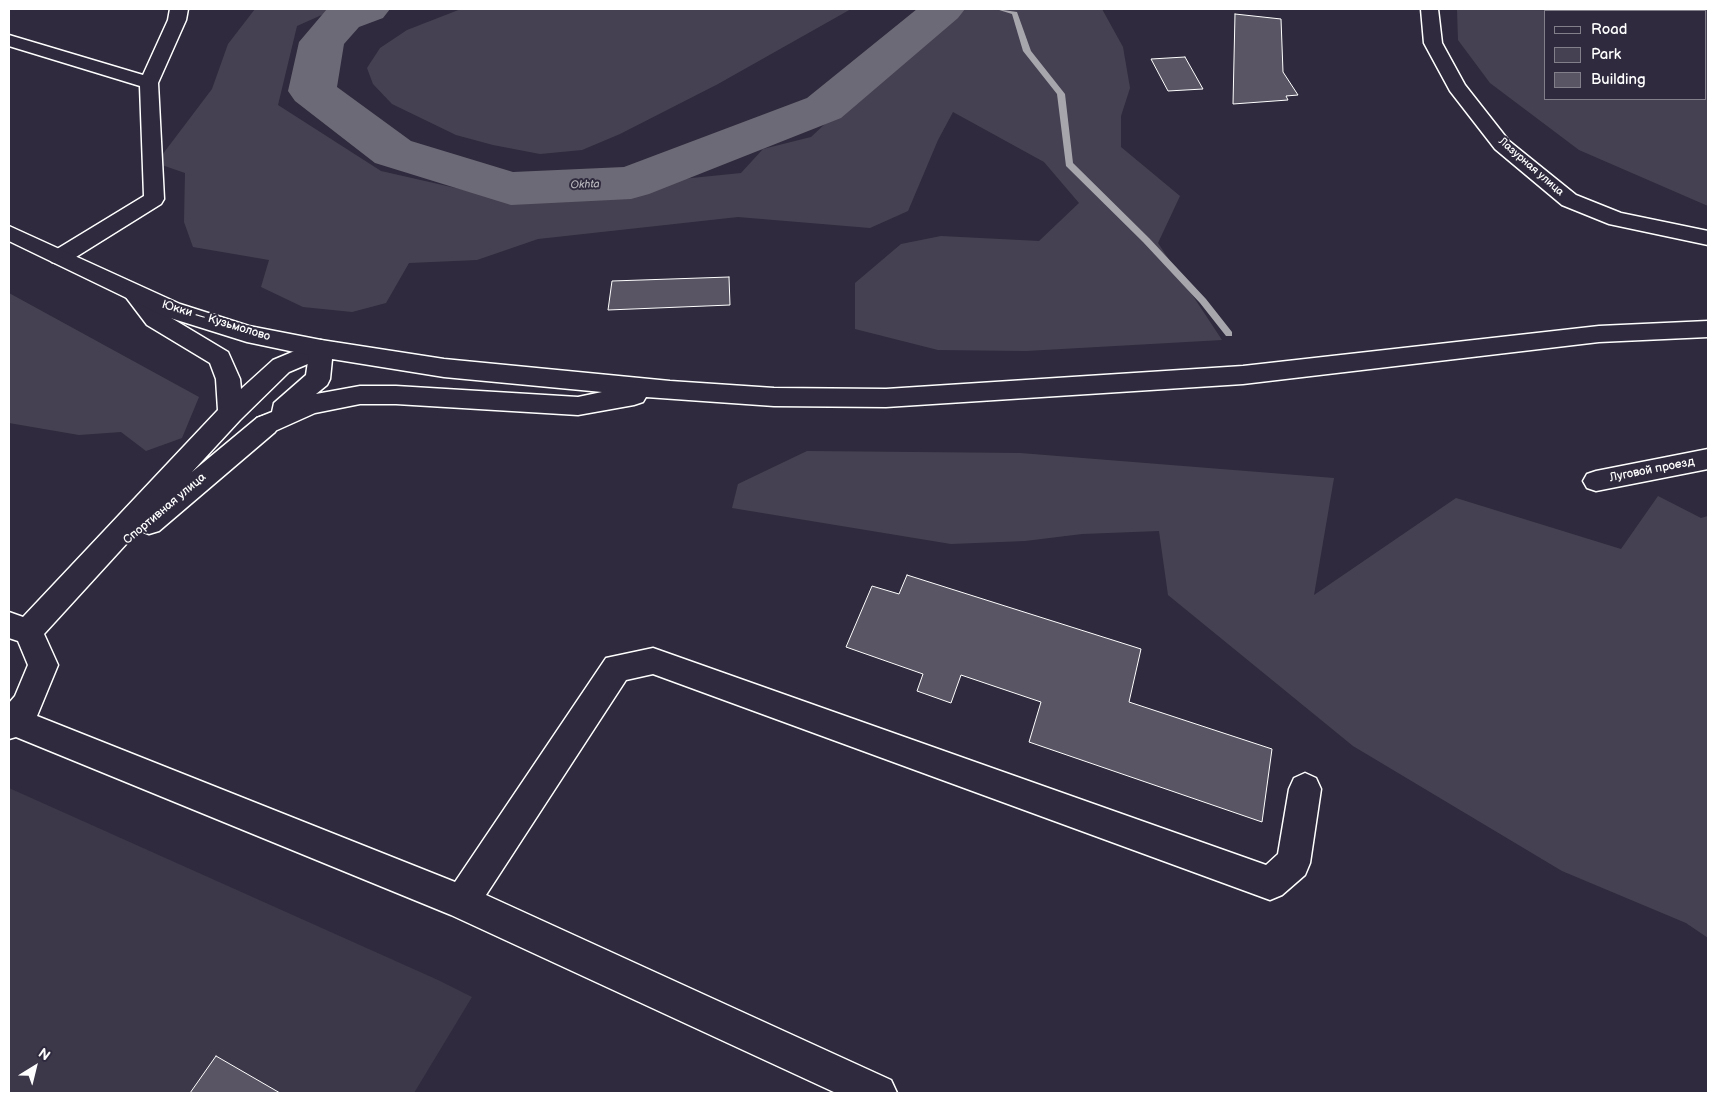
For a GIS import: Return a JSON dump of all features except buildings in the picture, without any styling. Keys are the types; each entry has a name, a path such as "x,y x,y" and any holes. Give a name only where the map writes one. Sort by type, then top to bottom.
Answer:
{"main road":[{"path":"60,257 154,199 149,83 177,20 179,9"},
{"name":"Лазурная улица","path":"1429,9 1433,43 1457,87 1502,145 1554,188 1569,200 1616,219 1708,238"},
{"path":"9,40 149,83"},
{"name":"Юкки — Кузьмолово","path":"9,233 172,310 247,334 321,349 444,368 670,390"},
{"name":"Юкки — Кузьмолово","path":"133,292 155,319 220,358 228,379 231,413"},
{"path":"266,425 310,405 360,395 396,395 578,406 670,390 774,396 886,398 1243,375 1599,334 1708,329"},
{"path":"231,413 280,366 321,349 318,379 266,425"},
{"name":"Спортивная улица","path":"64,594 231,413"},
{"name":"Спортивная улица","path":"11,723 26,706 43,665 18,628 64,594 266,425"},
{"name":"Луговой проезд","path":"1596,481 1708,459"},
{"path":"462,902 616,668 654,661 1270,883 1293,863 1305,789"},
{"path":"11,723 462,902 878,1093"}],"shaded area":[{"path":"9,788 438,980 472,997 414,1093 9,1093"}],"green space":[{"path":"255,9 335,9 297,26 278,105 381,171 504,199 614,195 682,179 741,173 763,149 811,137 948,9 1102,9 1123,47 1130,88 1121,116 1121,147 1180,196 1158,243 1222,340 1026,351 938,350 855,329 855,283 901,244 941,236 1039,241 1079,203 1044,162 953,112 938,140 908,211 870,228 738,217 538,239 477,260 409,263 386,303 352,312 303,307 261,287 269,260 193,247 184,222 185,173 156,163 212,89 228,44"},
{"path":"461,9 851,9 718,84 620,134 582,150 540,154 493,145 456,135 392,104 373,84 367,68 380,48 407,30"},
{"path":"1457,9 1708,9 1708,206 1579,150 1490,83 1458,40"},
{"path":"9,293 199,397 182,438 146,451 121,432 79,435 9,423"},
{"path":"807,451 1020,453 1334,478 1314,595 1456,498 1621,549 1658,496 1701,518 1708,516 1708,938 1686,923 1562,871 1353,746 1168,595 1159,531 1082,534 1025,541 951,544 732,508 738,484"}],"waterway":[{"name":"Okhta","path":"368,9 343,18 322,42 312,91 393,152 511,189 631,183 824,108 943,9"},
{"path":"999,9 1015,13 1027,51 1061,94 1069,164 1146,240 1203,301 1229,334"}]}
